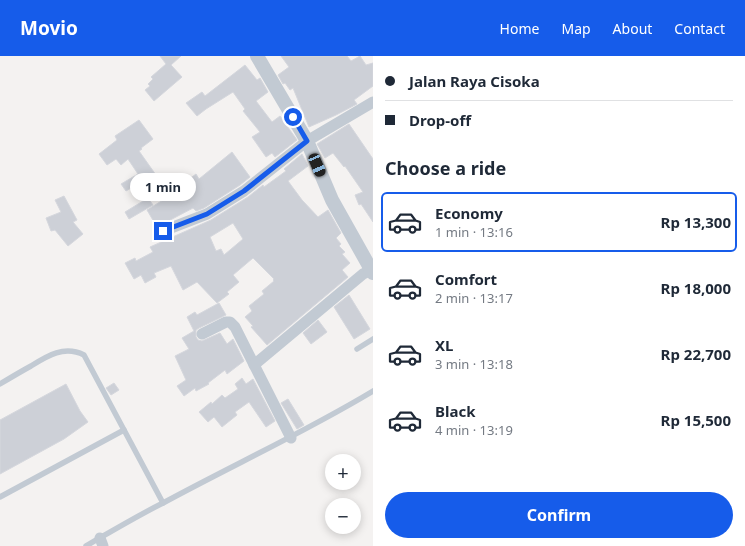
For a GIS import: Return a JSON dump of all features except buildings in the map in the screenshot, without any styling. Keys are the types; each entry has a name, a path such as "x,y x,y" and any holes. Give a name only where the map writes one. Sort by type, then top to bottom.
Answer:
{"street":[{"path":"254,365 363,274 372,271 332,200 307,141 257,56"},
{"path":"163,231 207,214 244,191 307,141 373,102"},
{"path":"202,334 226,322 230,322 235,327 291,438"}],"lane":[{"path":"357,349 373,339"},
{"path":"0,384 52,354 67,351 77,352 84,355 163,503"},
{"path":"86,546 102,542 163,503 291,438 373,391"},
{"path":"0,497 124,430"}],"route":[{"path":"163,231 180,226 207,214 244,191 307,141 293,117"}]}
